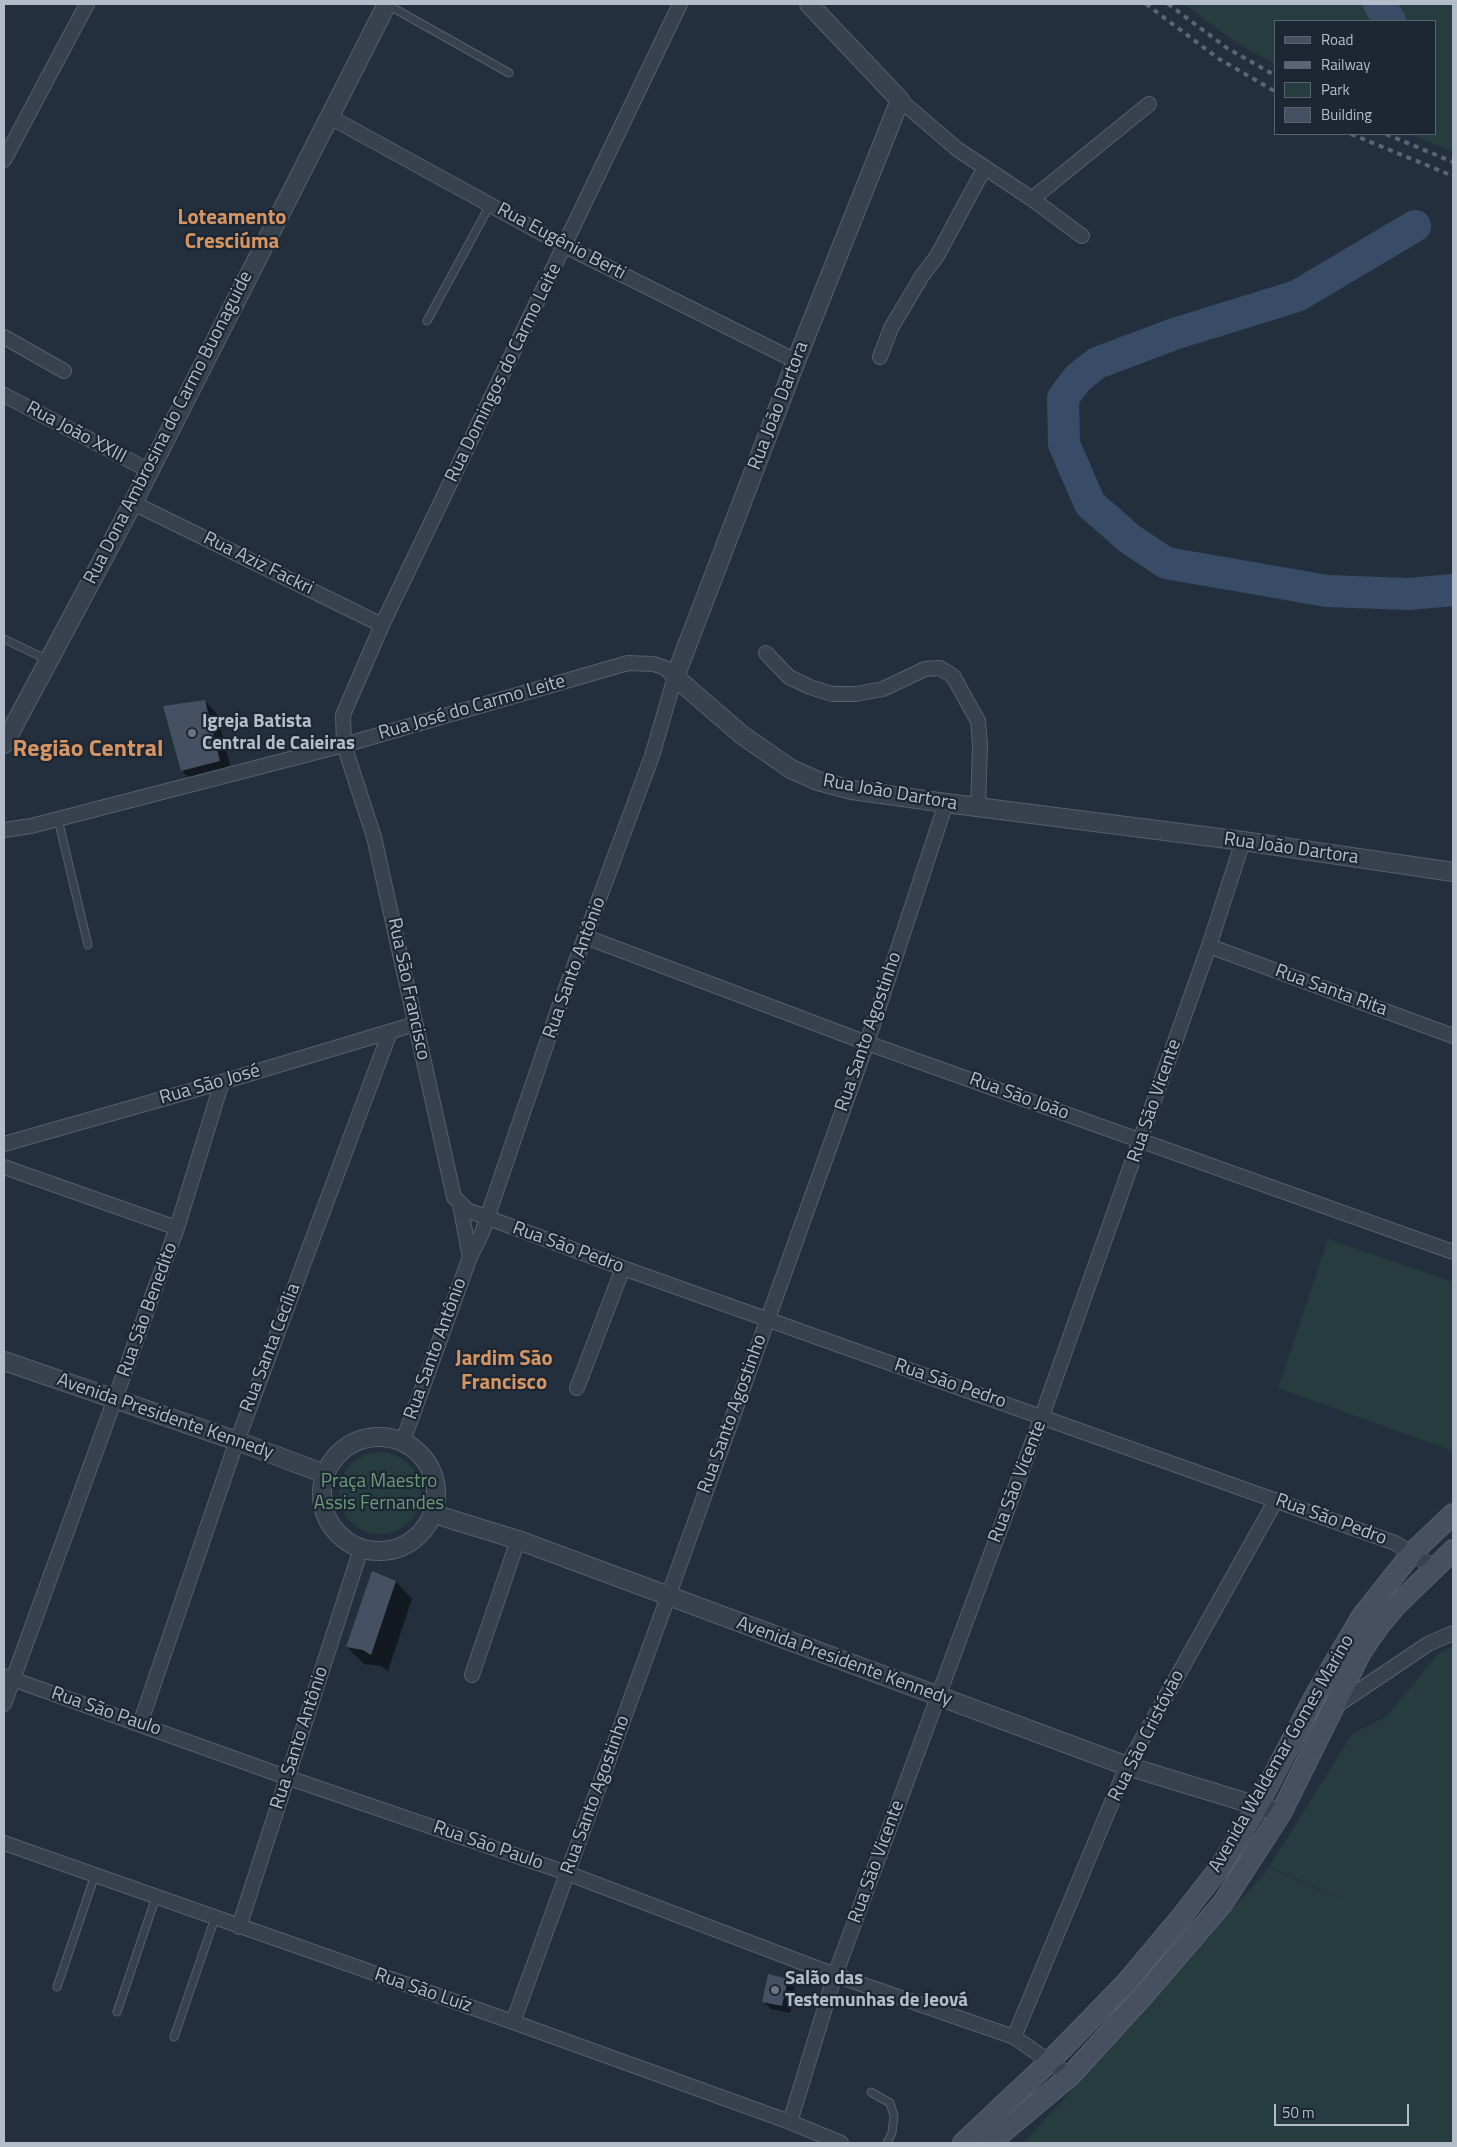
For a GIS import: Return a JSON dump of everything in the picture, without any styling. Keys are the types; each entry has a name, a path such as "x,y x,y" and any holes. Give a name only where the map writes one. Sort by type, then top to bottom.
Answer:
{"main road":[{"name":"Avenida Waldemar Gomes Marino","path":"963,2143 1049,2062 1126,1984 1221,1866 1257,1807 1336,1658 1362,1616 1412,1552 1453,1514"},
{"name":"Avenida Waldemar Gomes Marino","path":"990,2143 1070,2076 1143,1996 1223,1902 1281,1813 1361,1652 1379,1626 1453,1550"}],"street":[{"path":"4,160 85,4"},
{"name":"Rua Dona Ambrosina do Carmo Buonaguide","path":"4,744 133,502 387,4"},
{"name":"Rua Domingos do Carmo Leite","path":"344,745 343,715 382,625 680,4"},
{"path":"809,4 900,100 957,149 1032,199 1082,236"},
{"name":"Rua João Dartora","path":"900,100 796,361 675,677 742,735 800,773 818,782 852,790 946,804 1243,841 1453,872"},
{"path":"1032,199 1149,104"},
{"name":"Rua Eugênio Berti","path":"330,117 565,246 796,361"},
{"path":"880,357 891,328 922,276 937,256 984,168"},
{"path":"4,337 64,371"},
{"name":"Rua João XXIII","path":"4,395 148,470"},
{"name":"Rua Aziz Fackri","path":"133,502 382,625"},
{"path":"766,653 789,677 810,687 832,694 856,694 883,689 925,669 940,668 953,676 978,721 980,745 978,808"},
{"name":"Rua José do Carmo Leite","path":"4,830 31,826 344,745 628,663 654,664 665,668 675,677"},
{"name":"Rua Santo Antônio","path":"403,1441 470,1257 482,1233 559,1007 652,756 675,677"},
{"name":"Rua São Francisco","path":"344,745 374,837 454,1197 460,1204"},
{"name":"Rua Santo Agostinho","path":"513,2022 867,1043 946,804"},
{"name":"Rua São Vicente","path":"790,2122 835,1976 1042,1416 1141,1141 1209,946 1243,841"},
{"name":"Rua São João","path":"586,937 867,1043 1453,1252"},
{"name":"Rua Santa Rita","path":"1209,946 1453,1036"},
{"name":"Rua São José","path":"4,1144 222,1082 415,1024"},
{"name":"Rua Santa Cecília","path":"140,1724 237,1441 390,1032"},
{"name":"Rua São Benedito","path":"4,1704 8,1678 115,1401 177,1228 222,1082"},
{"path":"4,1167 177,1228"},
{"path":"460,1204 467,1210 486,1217"},
{"name":"Rua Santo Antônio","path":"460,1204 470,1257"},
{"name":"Rua São Pedro","path":"486,1217 766,1320 1042,1416 1395,1543 1435,1568"},
{"path":"577,1388 623,1268"},
{"name":"Avenida Presidente Kennedy","path":"4,1361 115,1401 237,1441 325,1474"},
{"path":"385,1436 403,1441 418,1451 430,1466 436,1484 434,1514 421,1533 408,1544 393,1550 377,1552 361,1549 344,1540 331,1526 323,1509 321,1490 325,1474 335,1456 350,1444 367,1437 385,1436"},
{"name":"Rua São Cristóvão","path":"1014,2037 1127,1766 1276,1500"},
{"name":"Avenida Presidente Kennedy","path":"434,1514 518,1540 1127,1766 1281,1813"},
{"path":"472,1675 518,1540"},
{"name":"Rua Santo Antônio","path":"239,1927 361,1549"},
{"path":"1333,1708 1428,1644 1453,1633"},
{"name":"Rua São Paulo","path":"8,1678 286,1777 567,1873 835,1976 1014,2037 1070,2076"},
{"name":"Rua São Luíz","path":"4,1843 513,2022 790,2122 841,2143"}],"lane":[{"path":"387,4 509,73"},
{"path":"427,321 490,205"},
{"path":"4,639 48,660"},
{"path":"58,819 88,945"},
{"path":"57,1987 95,1875"},
{"path":"117,2012 156,1897"},
{"path":"174,2037 215,1918"},
{"path":"871,2092 890,2103 894,2116 892,2133 887,2143"}],"green space":[{"path":"1184,4 1453,4 1453,152 1411,135 1437,135 1437,20 1274,20 1274,64 1232,40"},
{"path":"1328,1239 1453,1282 1453,1451 1278,1388"},
{"name":"Praça Maestro Assis Fernandes","path":"380,1452 396,1455 409,1464 418,1477 421,1493 418,1509 409,1522 396,1531 380,1534 364,1531 351,1522 342,1509 339,1493 342,1477 351,1464 364,1455"},
{"path":"1453,1646 1453,2143 1024,2143 1269,1868 1361,1907 1269,1867 1352,1734 1386,1717 1438,1654"}],"building":[{"name":"Igreja Batista Central de Caieiras","path":"205,700 220,761 181,771 163,706"},
{"path":"372,1571 396,1581 371,1655 363,1650 346,1647"},
{"name":"Salão das Testemunhas de Jeová","path":"768,1974 788,1979 782,2006 762,2002"}],"waterway":[{"path":"1379,4 1389,20"},
{"path":"1415,226 1297,296 1174,334 1097,363 1078,378 1063,398 1064,444 1090,504 1130,539 1166,563 1327,591 1409,594 1453,590"}],"railway":[{"path":"1146,4 1219,59 1274,91"},
{"path":"1168,4 1227,48 1274,75"},
{"path":"1353,135 1453,176"},
{"path":"1388,135 1453,162"}],"place":[{"name":"Igreja Batista Central de Caieiras","path":"192,733"},
{"name":"Salão das Testemunhas de Jeová","path":"775,1990"}],"district":[{"name":"Loteamento Cresciúma","path":"232,231"},
{"name":"Região Central","path":"88,750"},
{"name":"Jardim São Francisco","path":"504,1372"}]}
